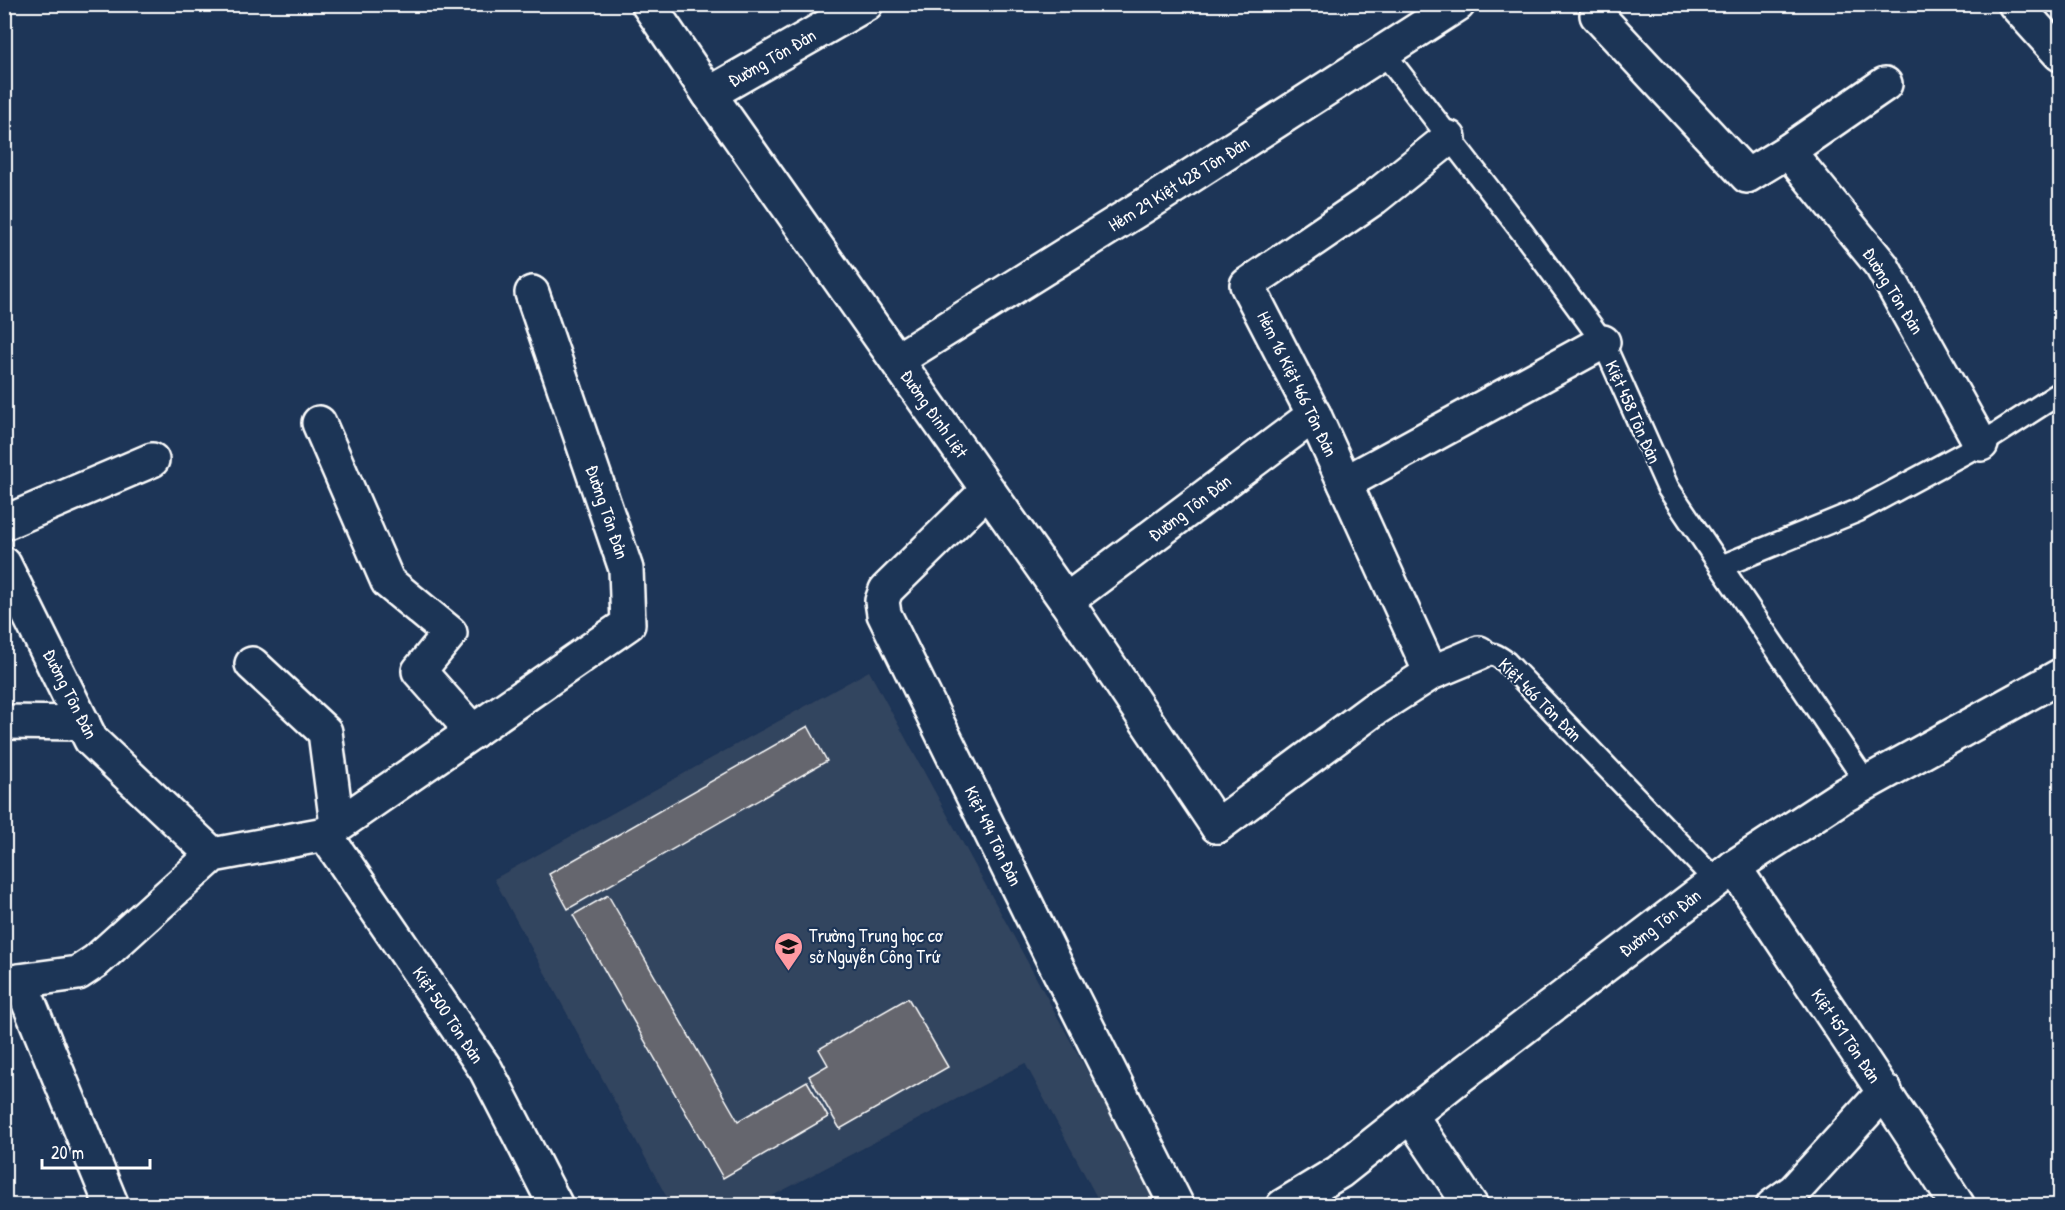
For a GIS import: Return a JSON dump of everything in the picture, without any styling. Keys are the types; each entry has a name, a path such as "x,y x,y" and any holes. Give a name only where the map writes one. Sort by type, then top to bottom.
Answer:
{"street":[{"name":"Đường Đinh Liệt","path":"648,4 1066,601 1217,826"},
{"name":"Đường Tôn Đản","path":"709,94 866,4"},
{"name":"Hẻm 29 Kiệt 428 Tôn Đản","path":"897,360 1458,4"},
{"path":"2015,4 2061,54"},
{"path":"1597,15 1747,176 1886,84"},
{"name":"Hẻm 16 Kiệt 466 Tôn Đản","path":"1431,673 1314,415 1247,285 1374,198 1449,138"},
{"name":"Đường Tôn Đản","path":"1788,151 1882,266 1981,444"},
{"name":"Đường Tôn Đản","path":"4,564 91,740 213,855 331,830 628,624 626,569 532,293"},
{"path":"1345,483 1603,342"},
{"name":"Đường Tôn Đản","path":"1066,601 1314,415"},
{"path":"319,423 388,582 450,633 419,671 473,732"},
{"path":"4,523 152,460"},
{"name":"Kiệt 494 Tôn Đản","path":"987,491 886,590 882,601 884,614 1177,1206"},
{"name":"Kiệt 466 Tôn Đản","path":"1217,826 1373,710 1431,673 1479,653"},
{"path":"252,664 325,732 331,830"},
{"name":"Đường Tôn Đản","path":"1283,1206 1339,1172 1724,873 1866,782 2061,676"},
{"path":"4,722 83,723"},
{"name":"Kiệt 500 Tôn Đản","path":"331,830 486,1070 556,1206"},
{"path":"112,1206 12,982 78,973 96,961 213,855"},
{"name":"Kiệt 451 Tôn Đản","path":"1724,873 1885,1091 1958,1206"},
{"path":"1773,1206 1794,1191 1885,1091"},
{"path":"1411,1116 1471,1206"}],"lane":[{"name":"Kiệt 458 Tôn Đản","path":"1384,53 1523,233 1603,342 1668,488 1866,782"},
{"path":"1722,566 1857,511 1981,444 2061,393"},
{"name":"Kiệt 466 Tôn Đản","path":"1479,653 1488,652 1497,655 1506,662 1724,873"}],"shaded area":[{"name":"Trường Trung học cơ sở Nguyễn Công Trứ","path":"869,671 1160,1205 1101,1205 1025,1063 755,1205 671,1205 494,879"}],"building":[{"path":"808,726 827,761 568,909 549,874"},
{"path":"608,895 738,1121 807,1081 828,1117 723,1178 573,915"},
{"path":"908,998 948,1067 840,1129 809,1076 828,1065 819,1049"}],"place":[{"name":"Trường Trung học cơ sở Nguyễn Công Trứ","path":"788,972"}]}
